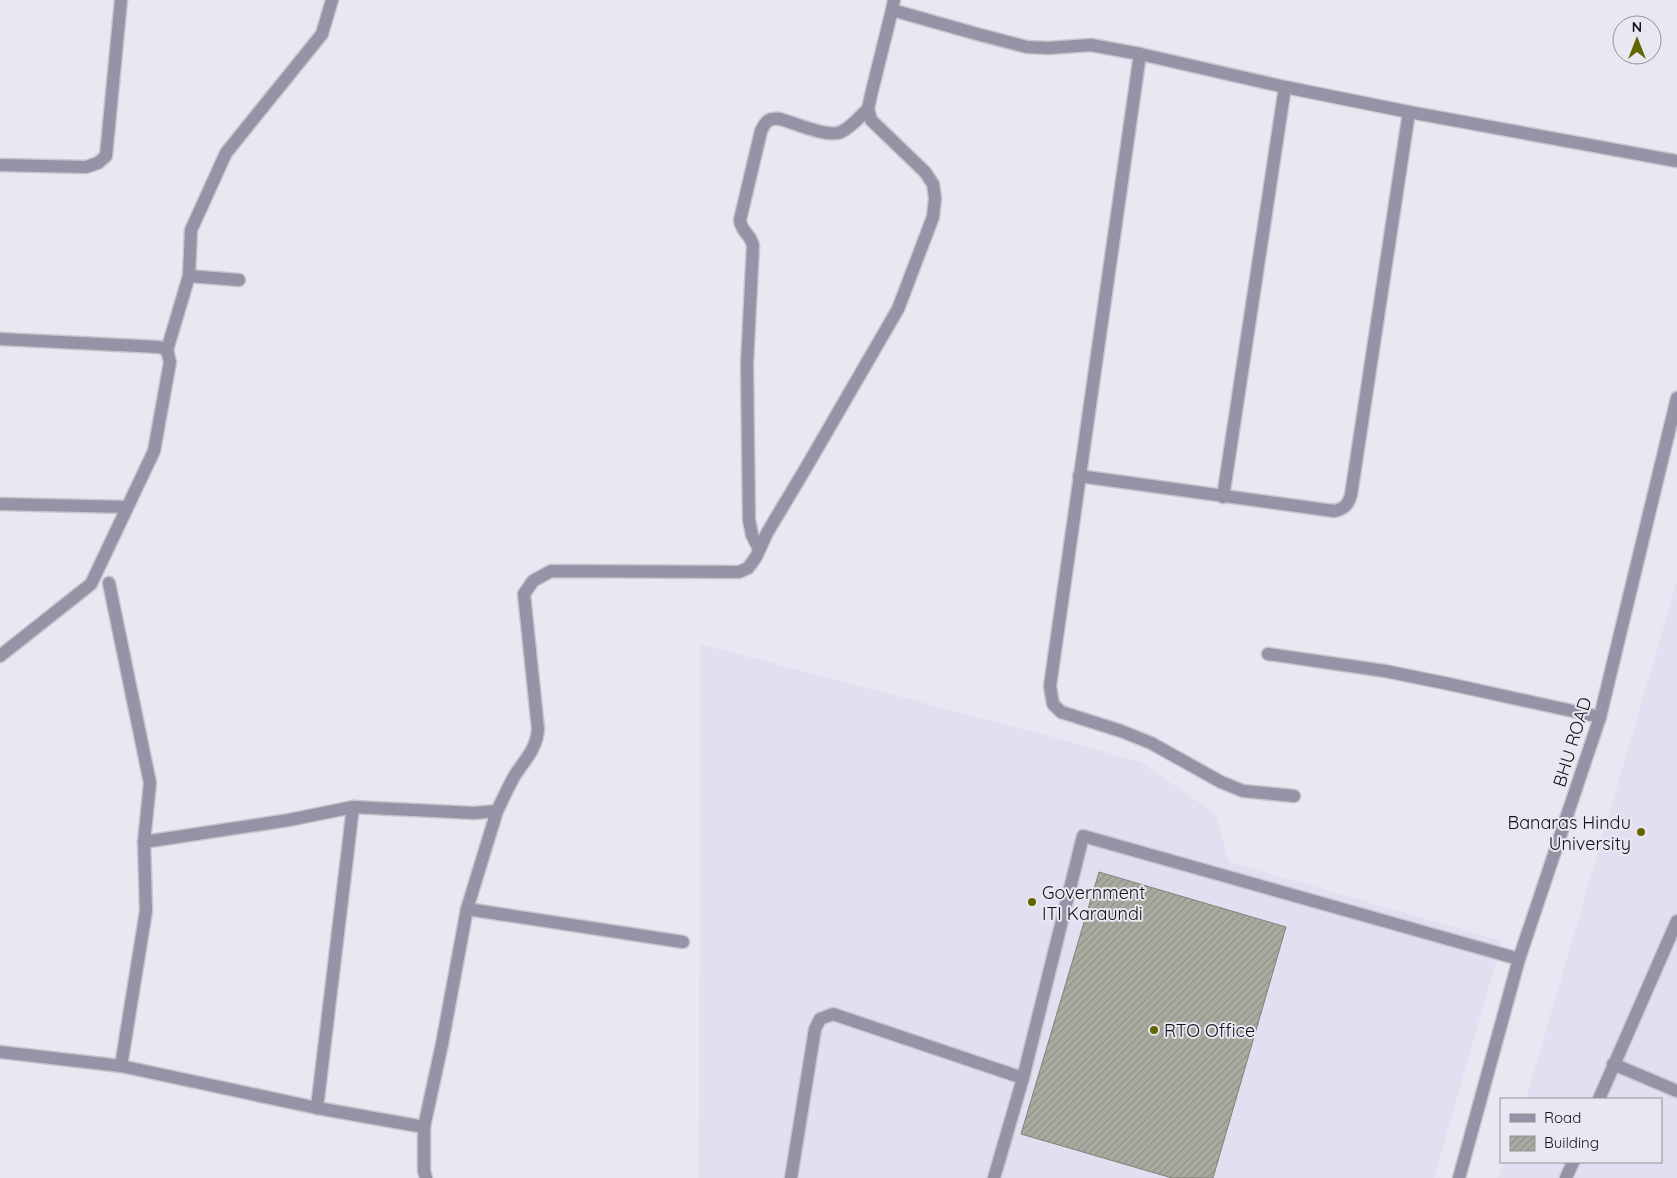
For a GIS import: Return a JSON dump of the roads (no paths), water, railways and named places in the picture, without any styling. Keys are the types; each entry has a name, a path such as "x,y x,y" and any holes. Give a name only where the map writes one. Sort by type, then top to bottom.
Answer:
{"street":[{"path":"0,165 86,166 98,163 106,156 121,0"},
{"path":"0,656 91,584 154,451 170,362 168,350 189,276 191,230 226,153 322,34 332,0"},
{"path":"426,1178 424,1172 424,1127 442,1044 467,909 496,811 534,748 537,739 538,729 524,594 533,581 551,571 739,572 748,568 766,533 898,309 933,217 936,198 933,184 925,172 871,120 868,109 893,5 977,34 1027,46 1048,48 1090,45 1409,112 1677,161"},
{"path":"1140,54 1050,686 1053,704 1061,712 1121,731 1151,743 1221,782 1244,791 1294,796"},
{"path":"1223,497 1285,87"},
{"path":"759,549 752,535 749,520 747,364 754,246 752,239 741,228 740,220 762,131 765,122 771,118 830,134 839,133 848,128 868,109"},
{"path":"1079,476 1334,511 1342,509 1348,504 1351,496 1409,112"},
{"path":"189,276 239,280"},
{"path":"0,338 160,347 168,350"},
{"name":"BHU ROAD","path":"1459,1178 1519,959 1600,717 1677,398"},
{"path":"0,504 127,507"},
{"path":"109,583 150,783 144,842 146,911 121,1066"},
{"path":"1268,654 1385,671 1600,717"},
{"path":"144,842 289,820 353,807 474,813 496,811"},
{"path":"318,1108 353,807"},
{"path":"994,1178 1023,1078 1083,836 1519,959"},
{"path":"467,909 683,942"},
{"path":"1599,1098 1677,921"},
{"path":"791,1178 815,1029 820,1019 833,1014 1023,1078"},
{"path":"0,1052 121,1066 318,1108 424,1127"},
{"path":"1613,1064 1677,1090"},
{"path":"1566,1178 1573,1163"}],"place":[{"name":"Banaras Hindu University","path":"1641,832"},
{"name":"Government ITI Karaundi","path":"1032,902"},
{"name":"RTO Office","path":"1154,1030"}]}
